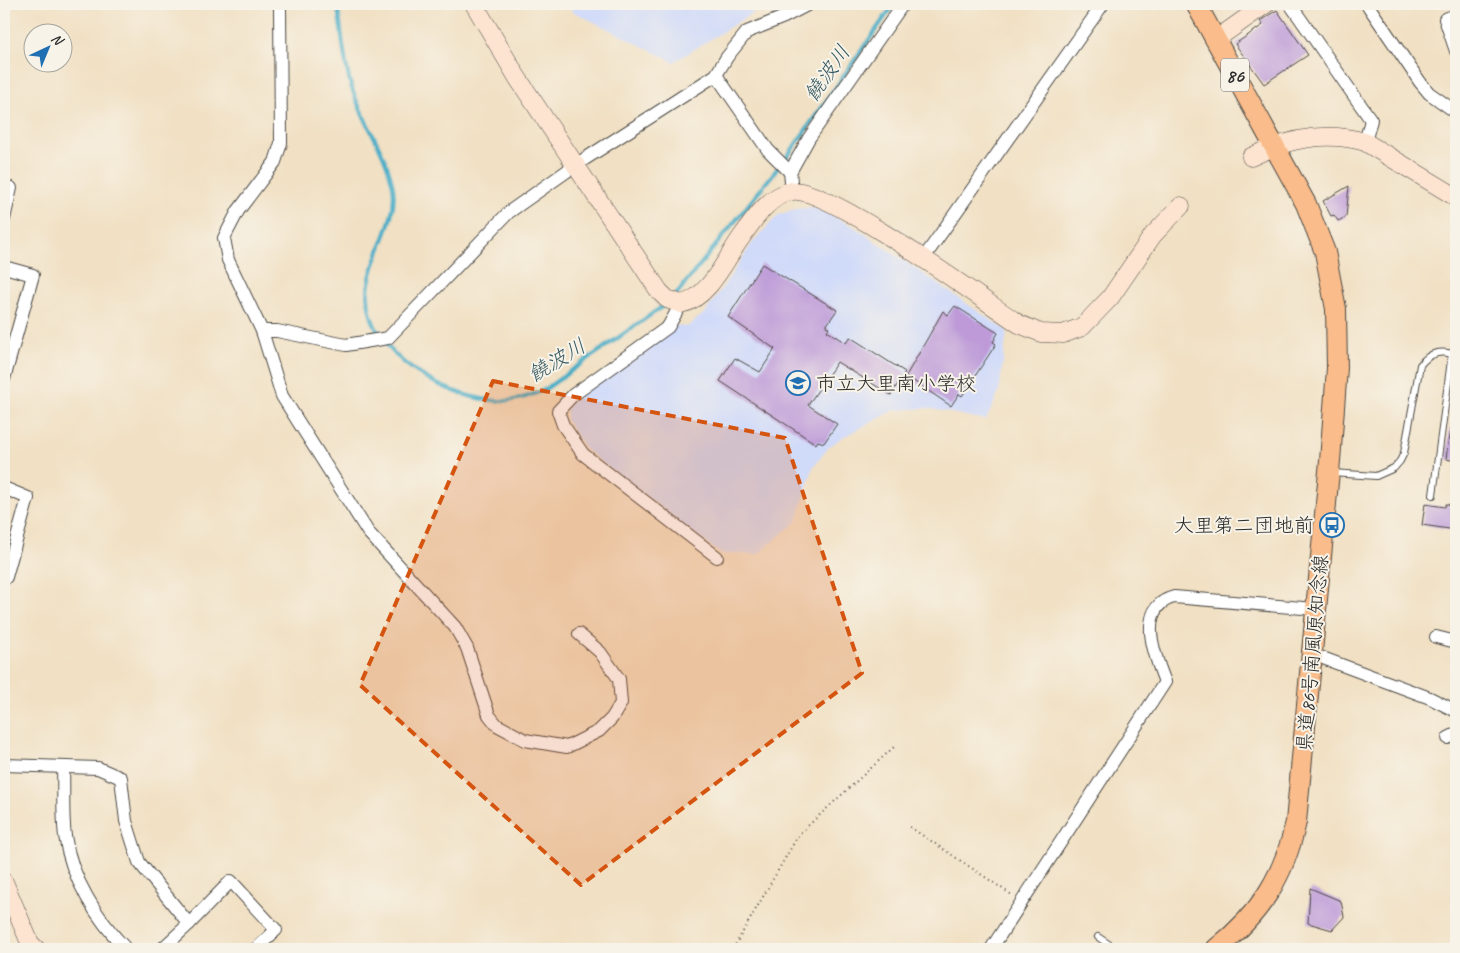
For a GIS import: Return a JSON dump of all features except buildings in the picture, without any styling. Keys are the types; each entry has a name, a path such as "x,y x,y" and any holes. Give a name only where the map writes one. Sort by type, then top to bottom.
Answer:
{"main road":[{"name":"県道86号南風原知念線","path":"1196,4 1276,145 1318,231 1336,309 1337,368 1300,796 1291,847 1279,877 1261,905 1218,949"}],"street":[{"path":"280,4 282,52 279,75 280,148 275,162 238,211 224,238 228,260 262,331 282,396 368,532 455,627 466,648 489,715 497,725 525,740 567,747 599,731 612,718 621,703 619,679 600,652 579,634"},
{"path":"474,4 517,77 577,164 659,290 667,299 681,304"},
{"path":"262,331 277,331 346,345 388,338 509,212 577,164 716,75 727,57 747,32 784,17 809,4"},
{"path":"787,168 903,4"},
{"path":"923,259 1103,4"},
{"path":"1215,40 1266,4"},
{"path":"1290,4 1370,120 1365,142"},
{"path":"1367,4 1429,93 1456,112"},
{"path":"1456,15 1445,19 1456,51"},
{"path":"716,75 768,150 787,168 792,191"},
{"path":"1251,157 1276,145 1309,137 1350,137 1365,142 1456,197"},
{"path":"4,186 12,188 4,220"},
{"path":"717,557 583,454 563,425 558,410 573,395 668,327 681,304 698,297 762,211 777,197 792,191 820,198 875,228 1020,324 1041,334 1063,334 1082,327 1110,298 1153,235 1181,206"},
{"path":"4,267 33,275 4,379"},
{"path":"4,488 28,498 6,577 4,578"},
{"path":"991,949 1165,682 1152,649 1151,632 1156,607 1164,600 1174,597 1315,609"},
{"path":"1436,637 1456,642"},
{"path":"1312,654 1430,698 1456,711"},
{"path":"4,765 98,768 121,778 126,821 139,862 189,924"},
{"path":"63,767 65,836 76,874 106,928 126,949"},
{"path":"162,949 231,881 276,930 256,949"},
{"path":"4,882 28,947"}],"lane":[{"path":"1328,473 1376,476 1394,468 1404,453 1420,364 1426,357 1443,351 1454,354 1433,494"},
{"path":"1098,937 1116,949"}],"path":[{"path":"733,949 799,834 895,746"},
{"path":"910,827 1022,901"}],"highlighted area":[{"path":"493,381 785,438 862,673 581,885 360,685"}],"shaded area":[{"path":"568,4 767,4 674,62 572,11"},
{"name":"市立大里南小学校","path":"814,207 853,226 1007,331 999,392 986,420 927,408 895,410 841,438 829,447 813,467 797,521 758,554 721,554 586,450 566,420 567,409 570,403 673,325 687,327 706,312 753,242 778,215 795,209"}],"waterway":[{"name":"饒波川","path":"337,4 346,63 354,96 385,160 393,187 392,213 373,267 368,293 371,316 381,336 396,355 415,371 459,393 482,399 514,400 544,390 666,304"},
{"name":"饒波川","path":"675,296 789,154 894,4"}],"place":[{"name":"市立大里南小学校","path":"798,383"},
{"name":"大里第二団地前","path":"1332,525"}]}
